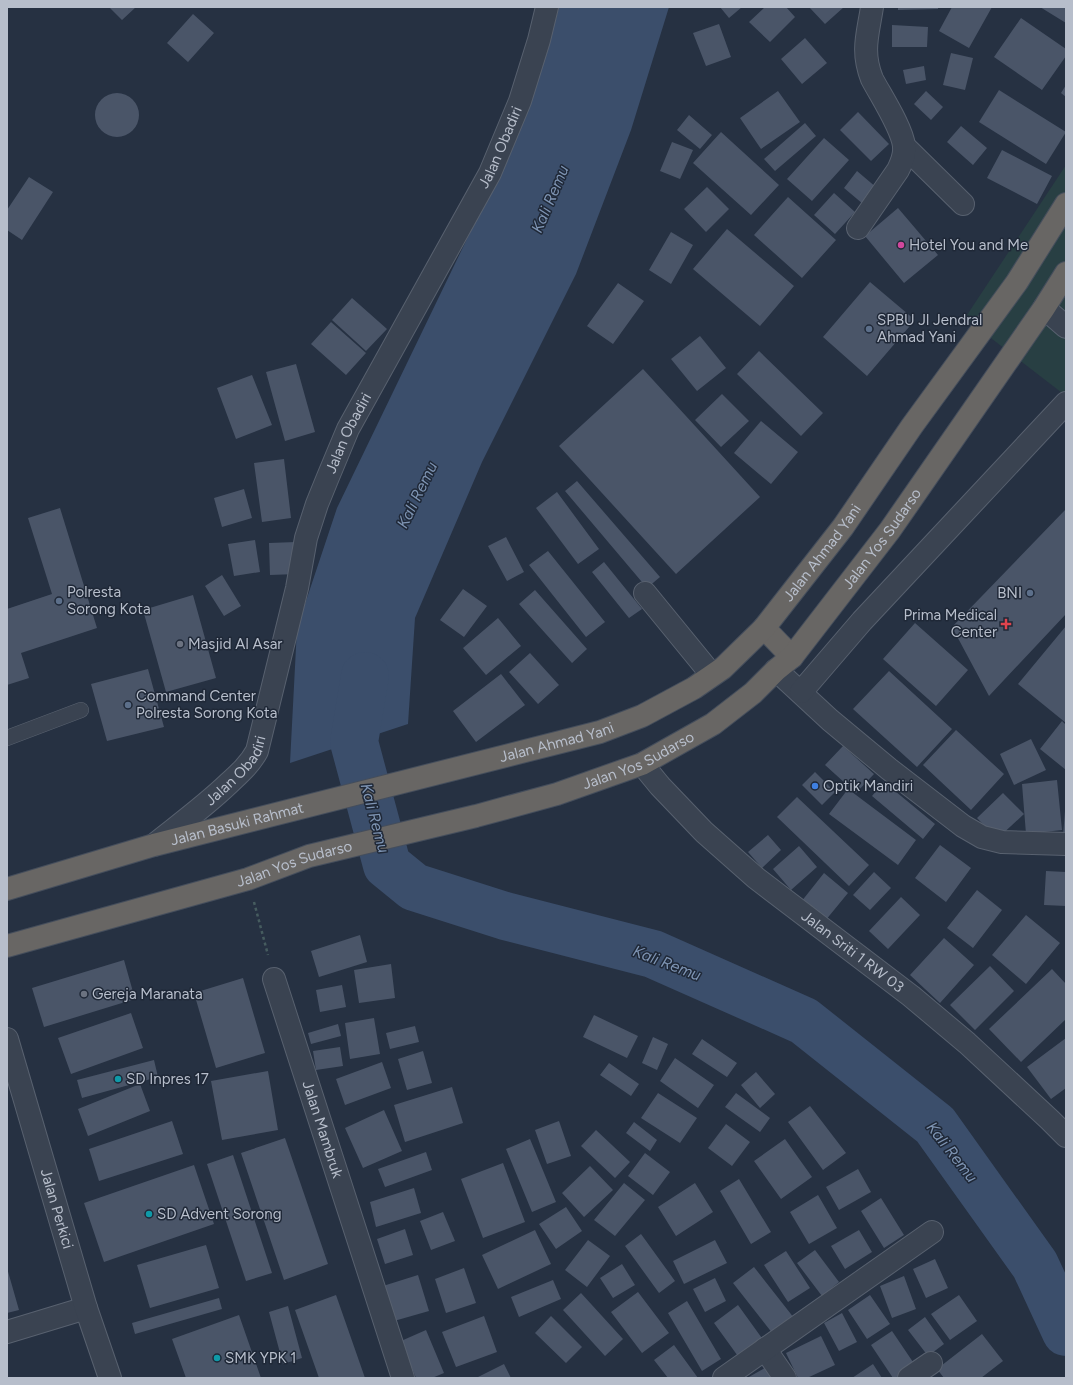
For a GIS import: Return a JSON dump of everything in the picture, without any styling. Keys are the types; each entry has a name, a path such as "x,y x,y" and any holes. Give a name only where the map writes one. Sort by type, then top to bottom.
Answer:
{"highway":[{"name":"Jalan Ahmad Yani","path":"468,765 600,732 642,716 694,688 723,668 764,628 843,527 912,426 1017,282 1066,204"},
{"name":"Jalan Yos Sudarso","path":"7,946 248,879 308,856 476,816 557,794 642,764 713,724 753,693 784,663 890,530 1044,308 1066,273"},
{"path":"764,628 784,663"},
{"name":"Jalan Basuki Rahmat","path":"7,889 154,845 468,765"}],"street":[{"name":"Jalan Obadiri","path":"154,845 210,801 241,772 257,752 297,588 306,538 328,477 348,429 490,173 520,101 539,40 547,7"},
{"path":"858,228 898,170 903,160 904,146 902,137 868,68 865,47 872,7"},
{"path":"904,146 963,204"},
{"path":"1044,308 1066,327"},
{"path":"801,692 862,621 1066,403"},
{"path":"646,593 712,675"},
{"path":"784,663 801,692 830,720 871,755 964,826 982,837 1002,842 1066,844"},
{"name":"Jalan Sriti 1 RW 03","path":"642,764 660,786 704,832 756,878 933,1015 972,1048 1066,1136"},
{"name":"Jalan Mambruk","path":"274,978 403,1378"},
{"name":"Jalan Perkici","path":"7,1039 86,1308 110,1378"},
{"path":"724,1378 932,1232"},
{"path":"7,1332 86,1308"},
{"path":"765,1349 785,1378"},
{"path":"909,1378 930,1363"}],"lane":[{"path":"7,738 81,710"}],"path":[{"path":"248,879 274,978"}],"green space":[{"path":"1066,165 1066,396 965,318"}],"water":[{"path":"559,7 669,7 631,130 576,274 482,462 415,618 408,724 290,763 297,628 337,508 494,183 556,19"}],"building":[{"path":"110,7 136,7 122,20"},
{"path":"720,7 742,7 729,18"},
{"path":"765,7 786,7 795,17 770,42 749,22"},
{"path":"809,7 844,7 825,24"},
{"path":"898,7 938,7 938,9 898,10"},
{"path":"952,7 992,7 969,48 939,31"},
{"path":"1040,7 1066,7 1066,23"},
{"path":"193,14 214,33 188,62 167,43"},
{"path":"1021,18 1066,49 1066,56 1042,90 994,57"},
{"path":"719,24 731,57 706,66 693,33"},
{"path":"892,25 928,27 927,47 892,47"},
{"path":"805,38 827,63 802,84 781,59"},
{"path":"951,53 973,58 965,90 943,85"},
{"path":"924,66 926,80 906,84 903,70"},
{"path":"1066,85 1066,97 1061,93"},
{"path":"999,90 1066,132 1046,164 979,122"},
{"path":"778,91 800,122 761,149 740,118"},
{"path":"926,91 943,107 931,120 914,104"},
{"path":"117,93 129,97 135,103 139,115 135,127 129,133 117,137 105,133 99,127 95,115 99,103 105,97"},
{"path":"858,112 889,144 871,161 840,130"},
{"path":"689,115 712,135 700,149 677,130"},
{"path":"805,123 816,136 775,171 764,159"},
{"path":"961,126 987,148 973,165 947,142"},
{"path":"721,132 779,185 751,215 693,163"},
{"path":"824,138 849,160 812,201 787,179"},
{"path":"672,142 693,150 680,179 660,171"},
{"path":"1002,150 1052,176 1037,204 987,178"},
{"path":"857,171 877,188 863,204 844,188"},
{"path":"29,177 53,192 22,240 7,230 7,210"},
{"path":"707,187 729,209 706,232 684,209"},
{"path":"834,193 855,212 835,234 814,215"},
{"path":"788,197 836,240 802,278 754,235"},
{"name":"Hotel You and Me","path":"898,208 938,255 904,283 865,236"},
{"path":"727,229 794,286 760,326 693,269"},
{"path":"671,232 693,245 671,284 649,270"},
{"name":"SPBU Jl Jendral Ahmad Yani","path":"870,282 915,320 867,376 823,337"},
{"path":"618,283 644,301 613,344 587,326"},
{"path":"352,298 387,329 366,351 332,320"},
{"path":"331,322 366,353 346,375 311,344"},
{"path":"700,336 726,368 697,391 671,359"},
{"path":"759,351 823,413 801,436 737,374"},
{"path":"296,364 315,432 285,441 266,372"},
{"path":"643,369 760,497 676,574 559,446"},
{"path":"252,375 272,425 236,439 217,388"},
{"path":"722,394 749,421 721,447 695,420"},
{"path":"761,421 798,452 771,484 734,453"},
{"path":"284,459 291,518 262,522 254,463"},
{"path":"577,481 660,577 647,588 565,491"},
{"path":"244,489 252,518 222,527 214,498"},
{"path":"557,492 599,549 578,564 536,508"},
{"name":"Polresta Sorong Kota","path":"60,508 97,628 21,653 29,678 7,685 7,609 52,594 28,518"},
{"path":"1066,509 1066,614 989,696 952,627"},
{"path":"506,537 524,572 507,581 488,546"},
{"path":"255,540 260,572 234,576 228,544"},
{"path":"296,542 297,574 270,575 269,543"},
{"path":"548,551 605,622 586,637 529,565"},
{"path":"604,562 642,609 629,618 592,572"},
{"path":"222,575 241,606 224,616 205,586"},
{"path":"463,589 487,606 464,637 440,620"},
{"path":"535,590 587,649 572,663 519,604"},
{"name":"Masjid Al Asar","path":"193,595 216,678 166,692 143,610"},
{"path":"498,618 521,646 486,675 463,648"},
{"path":"915,623 968,670 936,706 883,659"},
{"path":"1066,626 1066,723 1018,684"},
{"path":"530,653 559,685 538,704 509,672"},
{"name":"Command Center Polresta Sorong Kota","path":"148,669 164,727 107,741 91,684"},
{"path":"889,671 952,729 917,767 853,709"},
{"path":"501,674 525,705 476,742 453,711"},
{"path":"1062,721 1066,725 1066,770 1040,749"},
{"path":"956,730 1004,774 971,810 923,765"},
{"path":"1031,739 1046,770 1014,785 1000,754"},
{"path":"843,746 874,774 856,793 825,765"},
{"path":"815,772 835,792 822,805 802,785"},
{"path":"1057,780 1062,830 1026,834 1022,784"},
{"path":"884,782 935,824 923,839 872,796"},
{"path":"848,789 916,840 898,865 829,814"},
{"path":"1003,793 1024,814 997,839 977,818"},
{"path":"797,797 869,865 849,886 777,817"},
{"path":"1065,811 1066,836 1063,836"},
{"path":"768,835 781,850 762,868 748,852"},
{"path":"940,845 971,868 946,902 915,878"},
{"path":"799,846 817,867 791,890 773,869"},
{"path":"1046,871 1066,872 1066,906 1044,905"},
{"path":"874,872 891,888 870,910 853,895"},
{"path":"824,873 848,893 825,921 801,902"},
{"path":"977,890 1002,910 973,948 947,928"},
{"path":"901,897 920,915 888,949 869,931"},
{"path":"1026,915 1060,943 1026,984 992,955"},
{"path":"360,935 367,962 319,977 311,951"},
{"path":"944,938 974,965 940,1003 910,975"},
{"name":"Gereja Maranata","path":"124,960 135,999 44,1027 32,988"},
{"path":"391,964 395,998 359,1003 354,970"},
{"path":"990,966 1014,991 975,1030 950,1005"},
{"path":"1052,969 1066,984 1066,1019 1021,1062 989,1029"},
{"path":"243,978 265,1053 216,1068 194,993"},
{"path":"342,985 346,1007 320,1012 316,990"},
{"path":"131,1013 143,1048 71,1074 58,1038"},
{"path":"594,1015 638,1036 627,1058 583,1037"},
{"path":"374,1018 380,1054 350,1059 345,1023"},
{"path":"338,1024 341,1036 311,1044 308,1033"},
{"path":"415,1026 419,1042 390,1049 386,1033"},
{"path":"653,1037 668,1044 657,1070 642,1063"},
{"path":"1066,1038 1066,1088 1051,1099 1027,1067"},
{"path":"702,1039 737,1063 727,1077 692,1054"},
{"path":"340,1047 343,1066 316,1070 313,1051"},
{"path":"423,1051 432,1083 407,1090 398,1059"},
{"path":"675,1058 714,1085 698,1108 660,1081"},
{"name":"SD Inpres 17","path":"154,1060 158,1077 82,1098 77,1080"},
{"path":"382,1062 391,1088 345,1105 336,1079"},
{"path":"609,1063 639,1084 631,1096 600,1075"},
{"path":"268,1071 278,1130 222,1140 211,1081"},
{"path":"756,1072 775,1094 760,1108 741,1085"},
{"path":"140,1084 150,1111 88,1136 78,1109"},
{"path":"452,1087 463,1123 405,1142 394,1105"},
{"path":"658,1093 697,1118 680,1143 641,1118"},
{"path":"736,1093 770,1118 760,1132 725,1107"},
{"path":"810,1106 846,1153 823,1170 788,1122"},
{"path":"384,1110 402,1151 363,1168 345,1128"},
{"path":"172,1121 183,1154 99,1181 89,1149"},
{"path":"559,1121 571,1156 547,1164 535,1130"},
{"path":"634,1122 657,1140 650,1151 626,1133"},
{"path":"726,1124 750,1142 732,1166 708,1148"},
{"path":"596,1130 630,1162 615,1178 581,1146"},
{"path":"285,1138 328,1264 284,1280 241,1153"},
{"path":"530,1139 556,1202 532,1212 506,1149"},
{"path":"785,1139 812,1177 781,1199 754,1161"},
{"path":"426,1152 432,1170 385,1187 378,1169"},
{"path":"645,1153 670,1172 653,1195 628,1176"},
{"path":"233,1155 272,1273 246,1281 207,1164"},
{"path":"503,1163 525,1222 483,1238 461,1179"},
{"name":"SD Advent Sorong","path":"194,1165 214,1224 104,1262 84,1203"},
{"path":"590,1166 613,1190 584,1217 562,1193"},
{"path":"858,1169 871,1192 839,1210 826,1187"},
{"path":"739,1179 771,1232 751,1244 720,1191"},
{"path":"624,1183 645,1200 615,1236 594,1220"},
{"path":"695,1183 713,1212 676,1236 658,1207"},
{"path":"414,1188 421,1213 376,1227 370,1202"},
{"path":"818,1195 837,1228 809,1244 790,1212"},
{"path":"881,1198 904,1235 884,1248 861,1211"},
{"path":"566,1207 582,1231 556,1249 539,1224"},
{"path":"443,1212 455,1241 431,1250 420,1221"},
{"path":"405,1229 413,1255 385,1264 377,1239"},
{"path":"535,1230 551,1264 498,1289 482,1255"},
{"path":"859,1230 872,1252 845,1269 831,1246"},
{"path":"641,1234 675,1281 659,1293 625,1246"},
{"path":"588,1240 610,1256 587,1287 565,1270"},
{"path":"715,1240 727,1263 684,1284 673,1261"},
{"path":"206,1245 219,1288 150,1308 137,1265"},
{"path":"815,1250 839,1282 822,1296 797,1263"},
{"path":"786,1251 810,1288 788,1302 764,1265"},
{"path":"935,1259 948,1288 926,1298 913,1269"},
{"path":"622,1264 635,1285 613,1298 600,1278"},
{"path":"754,1267 794,1318 773,1334 733,1283"},
{"path":"7,1268 19,1310 7,1313"},
{"path":"464,1268 476,1303 446,1313 435,1279"},
{"path":"418,1275 429,1311 394,1321 383,1286"},
{"path":"904,1276 916,1309 892,1318 880,1286"},
{"path":"715,1278 726,1301 705,1312 693,1289"},
{"path":"553,1280 561,1299 519,1317 511,1297"},
{"path":"638,1292 669,1333 642,1353 611,1312"},
{"path":"581,1293 623,1339 605,1356 563,1310"},
{"path":"336,1295 365,1378 319,1378 295,1310"},
{"path":"870,1295 890,1324 867,1339 848,1310"},
{"path":"959,1295 977,1321 950,1340 931,1314"},
{"path":"219,1298 222,1309 135,1334 132,1323"},
{"path":"687,1301 721,1359 702,1371 668,1313"},
{"path":"738,1305 764,1341 740,1359 714,1323"},
{"path":"288,1306 302,1358 283,1364 269,1312"},
{"path":"842,1313 857,1342 839,1351 824,1323"},
{"name":"SMK YPK 1","path":"239,1315 261,1378 186,1378 172,1339"},
{"path":"484,1316 497,1352 456,1367 442,1332"},
{"path":"551,1316 582,1347 566,1363 535,1333"},
{"path":"925,1317 944,1344 928,1356 908,1330"},
{"path":"426,1330 444,1373 432,1378 416,1378 401,1341"},
{"path":"892,1331 915,1365 895,1378 893,1378 871,1345"},
{"path":"982,1334 1003,1361 981,1378 944,1378 937,1369"},
{"path":"821,1336 835,1365 807,1378 798,1378 786,1353"},
{"path":"674,1345 698,1378 668,1378 654,1360"},
{"path":"504,1364 511,1378 476,1378"},
{"path":"772,1364 779,1378 747,1378"},
{"path":"873,1364 882,1378 852,1378"}],"waterway":[{"name":"Kali Remu","path":"365,676 354,742 387,865 414,887 505,916 653,954 804,1021 935,1125 1035,1265 1066,1332"}],"place":[{"name":"Hotel You and Me","path":"901,245"},
{"name":"SPBU Jl Jendral Ahmad Yani","path":"869,329"},
{"name":"BNI","path":"1030,593"},
{"name":"Polresta Sorong Kota","path":"59,601"},
{"name":"Prima Medical Center","path":"1006,624"},
{"name":"Masjid Al Asar","path":"180,644"},
{"name":"Command Center Polresta Sorong Kota","path":"128,705"},
{"name":"Optik Mandiri","path":"815,786"},
{"name":"Gereja Maranata","path":"84,994"},
{"name":"SD Inpres 17","path":"118,1079"},
{"name":"SD Advent Sorong","path":"149,1214"},
{"name":"SMK YPK 1","path":"217,1358"}]}
